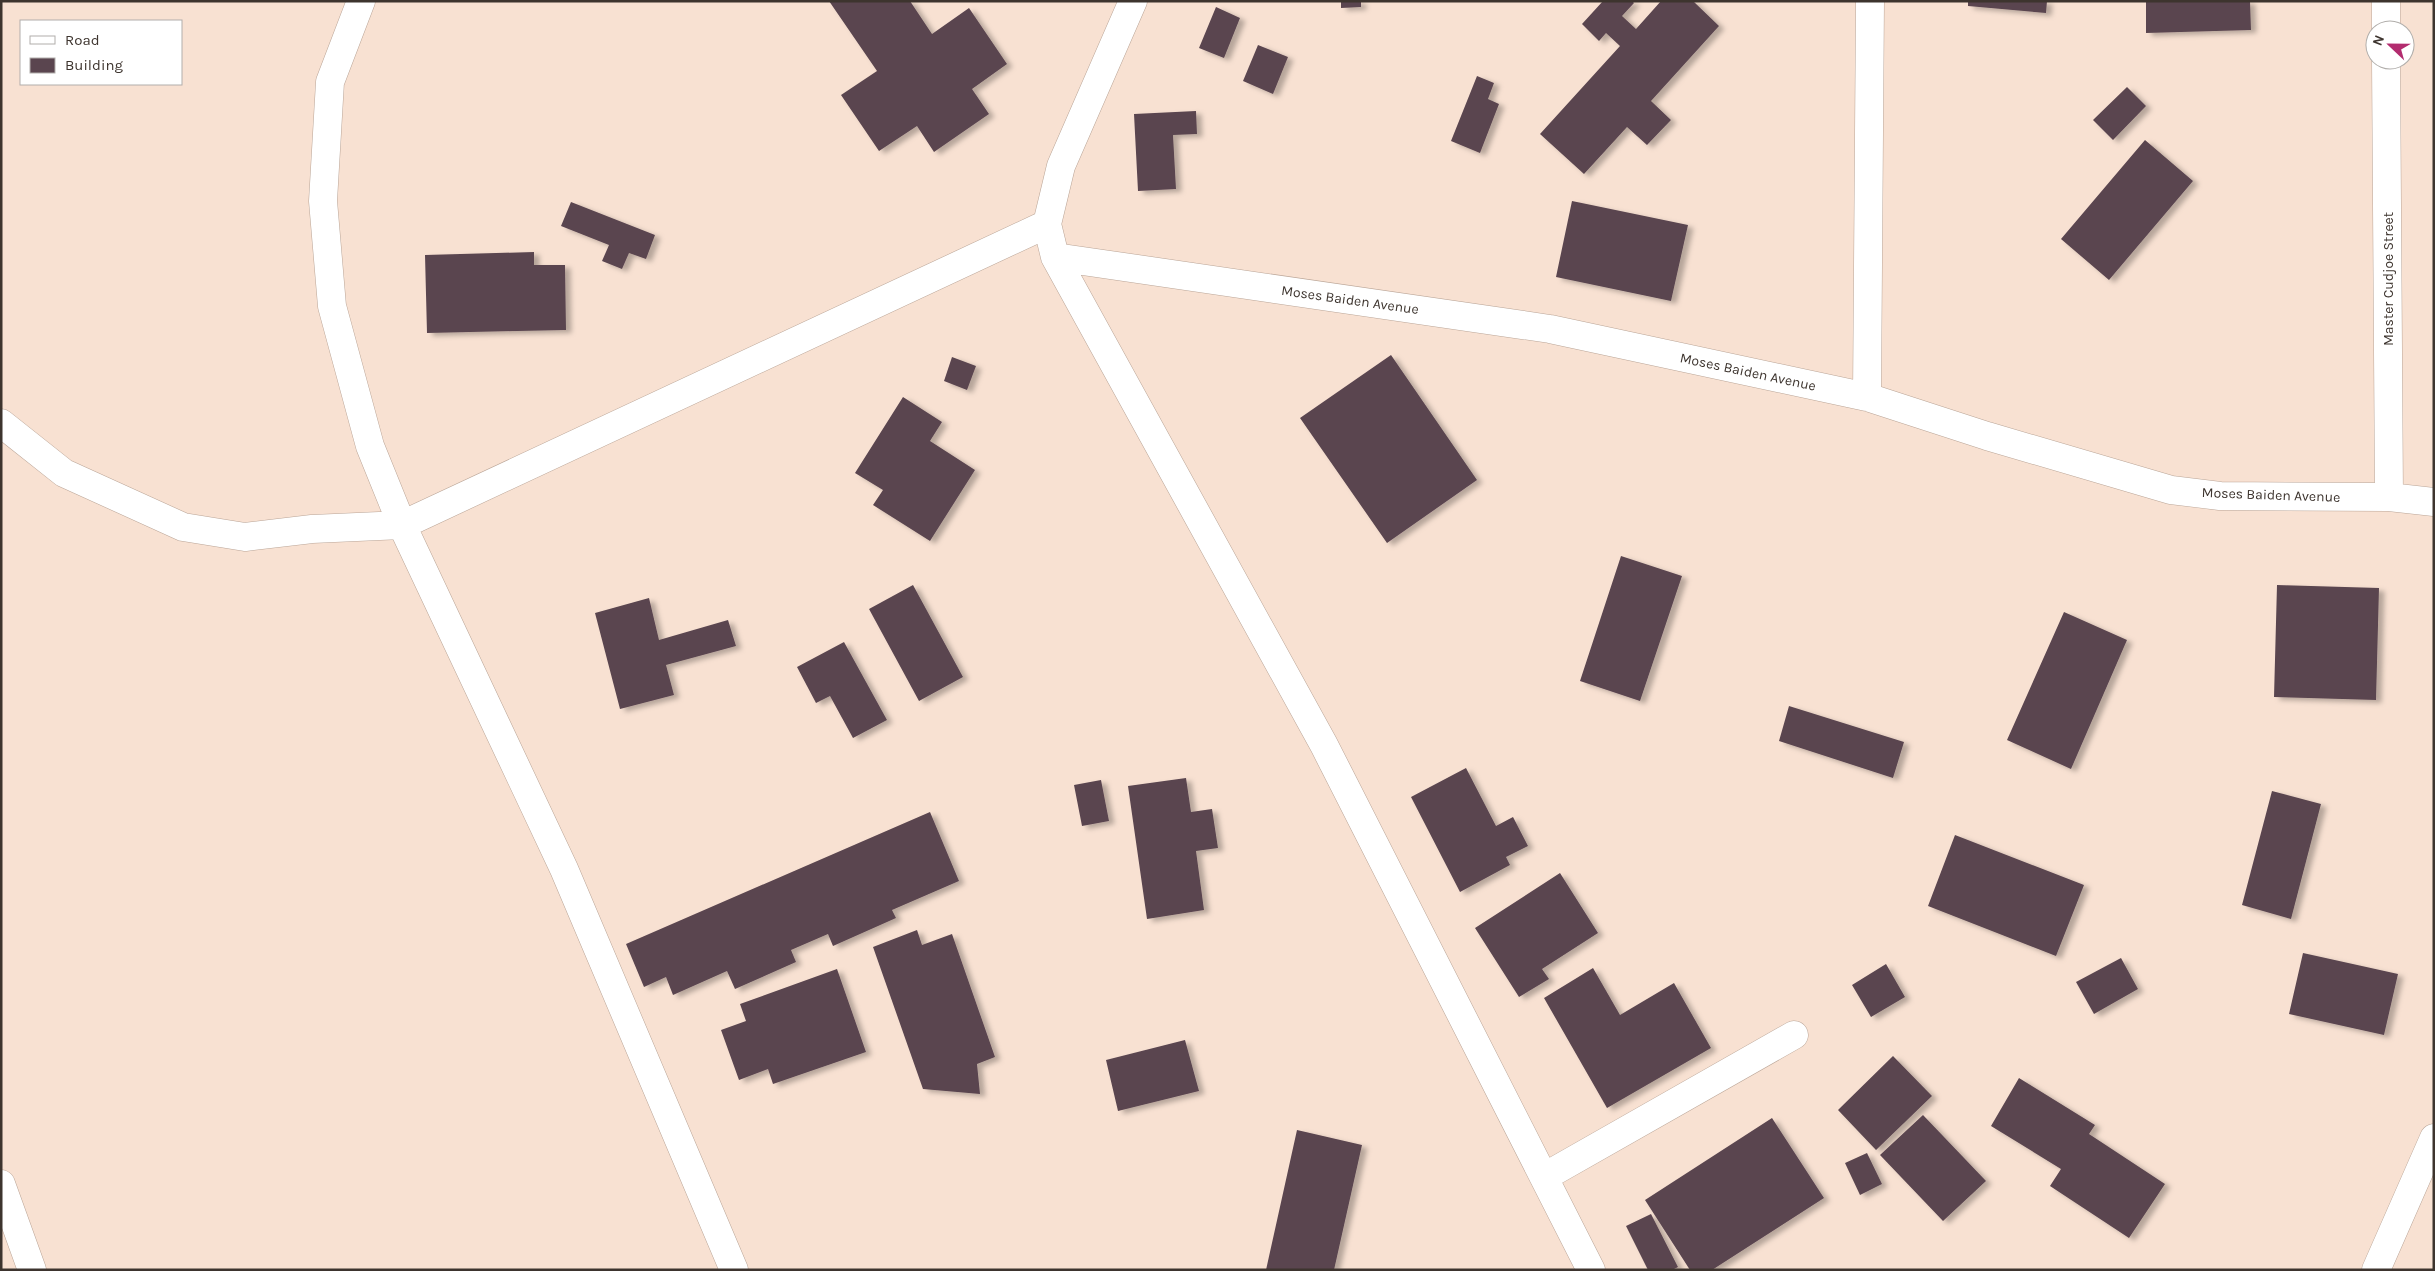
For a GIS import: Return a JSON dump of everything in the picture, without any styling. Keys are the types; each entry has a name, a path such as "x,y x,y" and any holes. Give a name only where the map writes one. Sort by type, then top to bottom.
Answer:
{"street":[{"path":"361,1 330,82 323,201 332,306 370,446 402,525 564,869 734,1270"},
{"path":"1133,1 1061,166 1048,224 1055,257 1324,745 1591,1270"},
{"path":"1867,397 1870,1"},
{"path":"2386,1 2386,20"},
{"name":"Master Cudjoe Street","path":"2386,70 2389,497"},
{"path":"1,423 64,473 182,526 245,537 312,529 402,525 1048,224"},
{"name":"Moses Baiden Avenue","path":"1055,257 1550,329 1867,397 1987,436 2171,490 2220,496 2389,497 2434,502"},
{"path":"1544,1177 1794,1035"},
{"path":"2376,1270 2434,1138"},
{"path":"1,1184 32,1270"}],"building":[{"path":"829,1 910,1 932,34 969,8 1007,64 972,89 989,114 934,152 917,126 879,151 841,95 877,71"},
{"path":"1341,1 1361,1 1361,7 1341,8"},
{"path":"1603,1 1632,1 1634,3 1622,16 1636,29 1661,1 1693,1 1719,26 1651,101 1671,120 1647,145 1627,127 1584,174 1540,134 1620,46 1606,33 1599,41 1582,24"},
{"path":"1968,1 2047,1 2046,13 1968,6"},
{"path":"2146,1 2250,1 2251,30 2146,33"},
{"path":"1216,7 1240,18 1224,58 1199,48"},
{"path":"1258,45 1288,57 1273,94 1243,81"},
{"path":"1477,76 1494,83 1488,99 1499,104 1480,153 1451,141"},
{"path":"2127,87 2146,106 2113,140 2093,120"},
{"path":"1196,111 1197,134 1173,135 1176,189 1138,191 1134,114"},
{"path":"2145,140 2193,181 2109,280 2061,239"},
{"path":"1572,201 1688,225 1671,301 1556,277"},
{"path":"571,202 655,235 646,259 629,253 622,269 602,261 609,245 561,226"},
{"path":"534,252 534,265 565,265 566,330 427,333 425,255"},
{"path":"1391,355 1477,480 1387,543 1300,418"},
{"path":"952,357 976,366 967,390 944,381"},
{"path":"903,397 942,422 930,441 975,470 930,541 873,505 883,490 855,473"},
{"path":"1621,556 1682,576 1640,701 1580,681"},
{"path":"913,585 963,677 919,701 869,609"},
{"path":"2277,585 2379,588 2376,700 2274,697"},
{"path":"649,598 659,640 728,620 736,646 666,665 674,695 620,709 595,613"},
{"path":"2064,612 2127,640 2071,769 2007,740"},
{"path":"844,642 887,720 853,738 830,696 816,703 797,667"},
{"path":"1789,706 1904,742 1893,778 1779,741"},
{"path":"1466,768 1496,826 1513,817 1528,846 1506,857 1510,865 1460,892 1411,797"},
{"path":"1186,778 1191,812 1212,809 1218,848 1196,851 1204,910 1147,919 1128,786"},
{"path":"1101,780 1109,821 1082,826 1074,785"},
{"path":"2272,791 2321,804 2291,919 2242,905"},
{"path":"930,812 959,881 892,910 896,918 833,946 828,934 791,950 796,962 735,989 727,971 673,995 666,977 644,987 626,944"},
{"path":"1955,835 2084,885 2056,956 1928,906"},
{"path":"1560,873 1598,933 1542,969 1549,979 1519,997 1475,928"},
{"path":"917,930 922,945 952,934 995,1057 977,1064 980,1094 923,1089 873,947"},
{"path":"2303,953 2398,974 2384,1035 2289,1014"},
{"path":"2121,958 2138,989 2094,1014 2076,982"},
{"path":"1886,964 1905,997 1871,1017 1852,985"},
{"path":"1593,968 1620,1015 1674,983 1711,1048 1607,1108 1544,998"},
{"path":"837,969 866,1052 773,1084 768,1069 739,1080 721,1030 746,1021 740,1004"},
{"path":"1185,1040 1199,1091 1118,1111 1106,1060"},
{"path":"1893,1056 1932,1096 1876,1150 1838,1110"},
{"path":"2019,1078 2095,1125 2089,1134 2165,1184 2129,1238 2050,1186 2061,1169 1991,1126"},
{"path":"1923,1115 1986,1181 1943,1221 1880,1155"},
{"path":"1772,1118 1824,1198 1712,1270 1690,1270 1645,1200"},
{"path":"1297,1130 1362,1145 1334,1270 1266,1270"},
{"path":"1867,1153 1882,1184 1860,1195 1845,1163"},
{"path":"1651,1214 1678,1267 1672,1270 1648,1270 1626,1226"}]}
